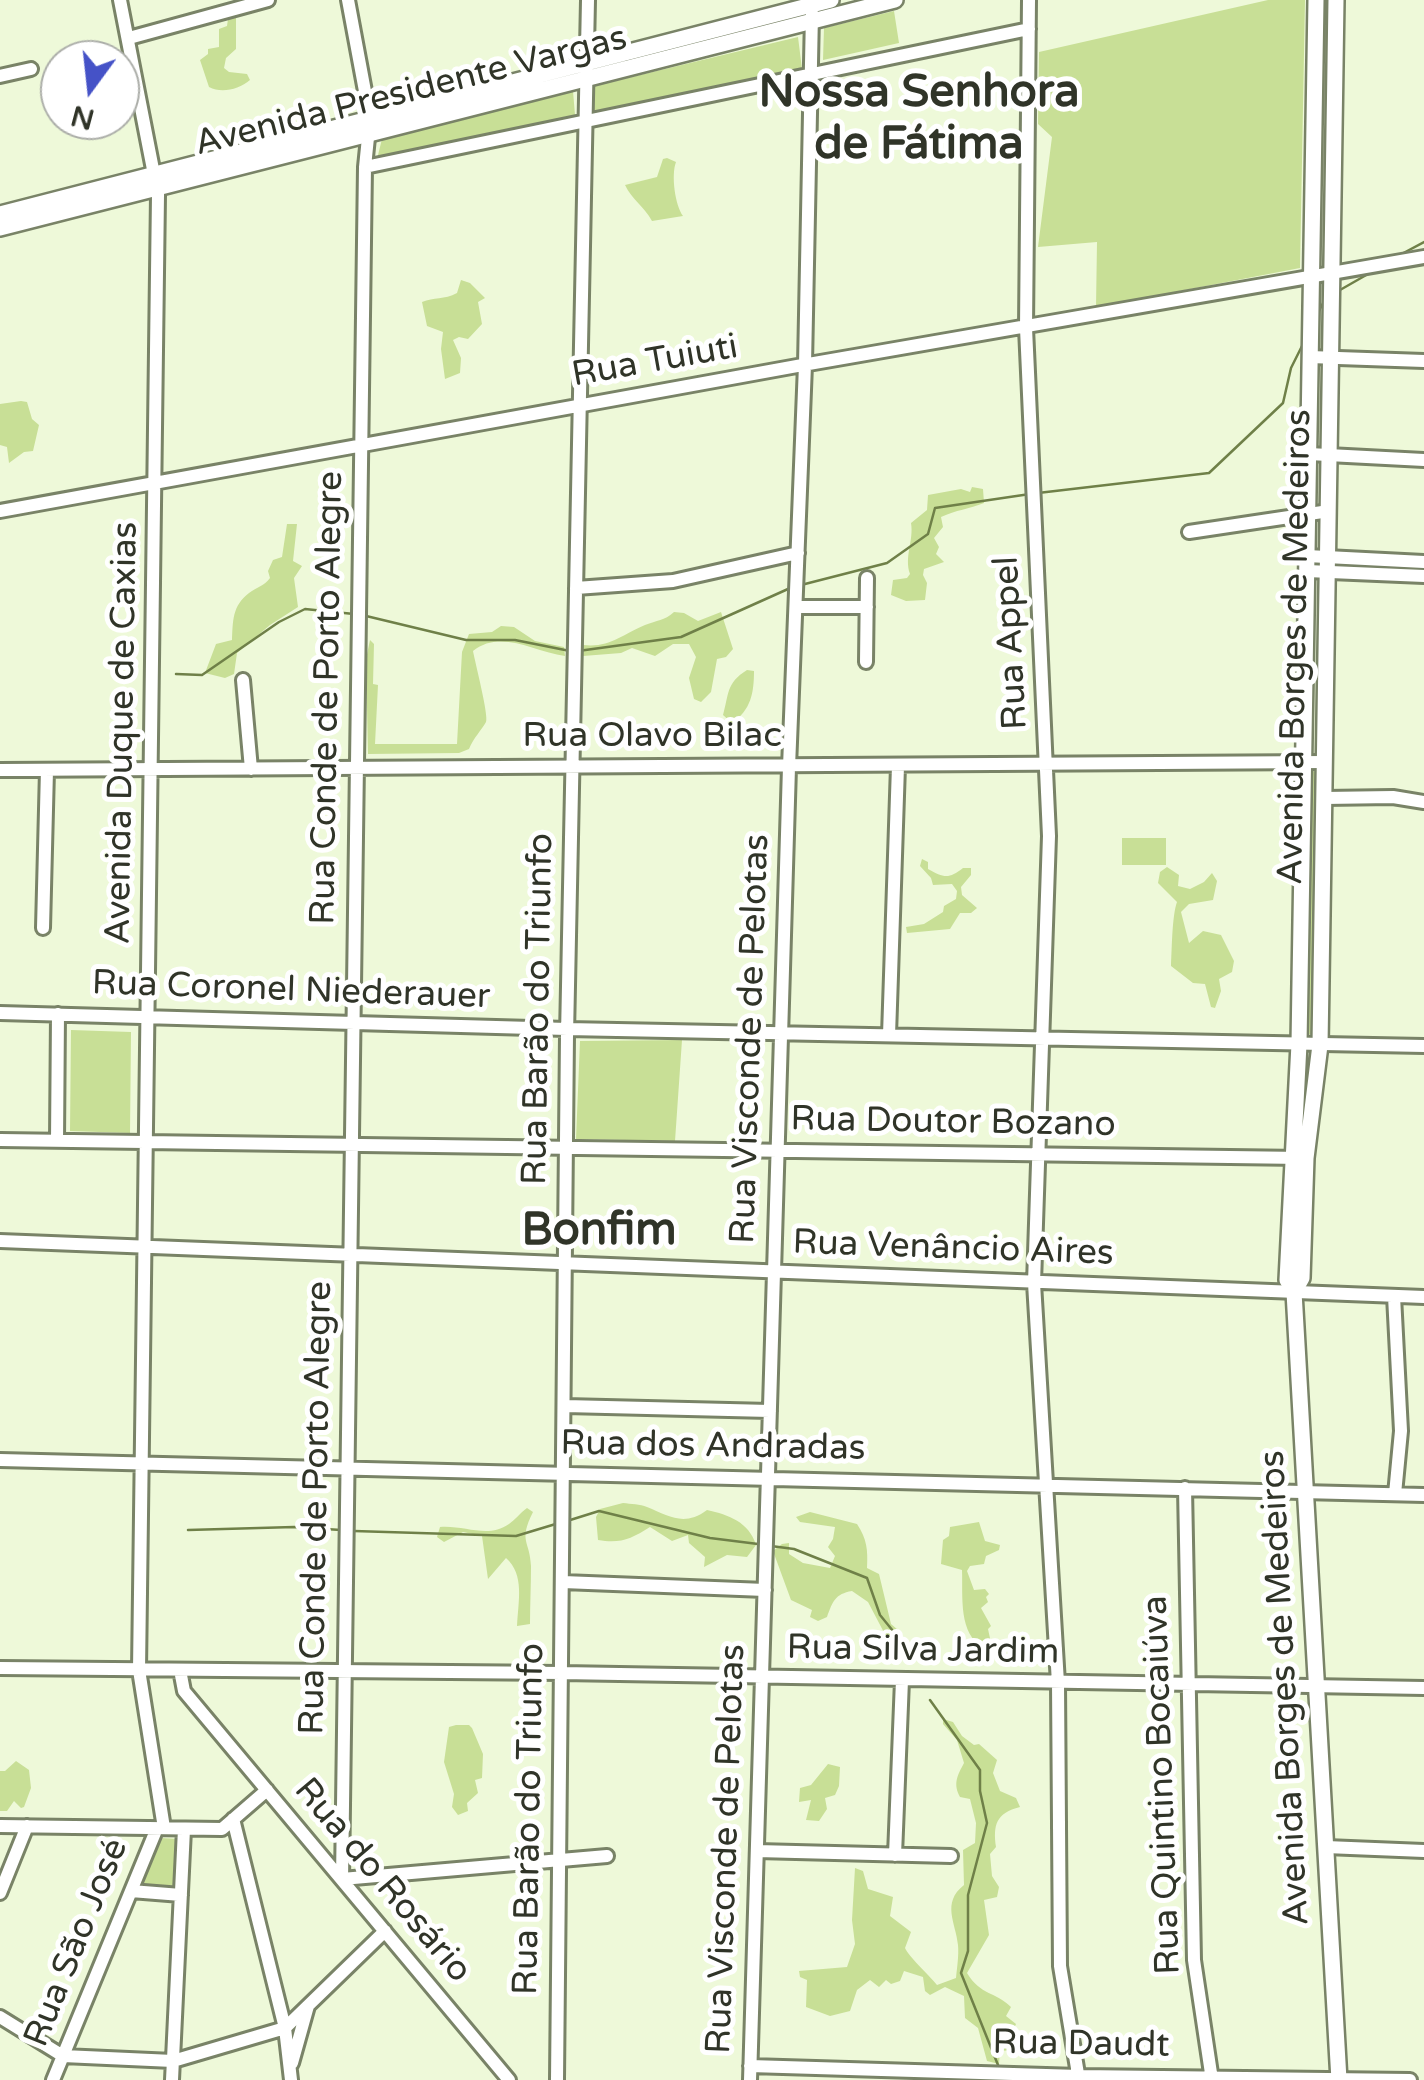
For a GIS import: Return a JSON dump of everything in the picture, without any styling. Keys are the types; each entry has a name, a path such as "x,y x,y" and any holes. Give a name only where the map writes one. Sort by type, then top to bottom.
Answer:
{"main road":[{"name":"Avenida Presidente Vargas","path":"811,9 831,0"},
{"name":"Avenida Presidente Vargas","path":"0,228 156,181 811,9 895,0"},
{"name":"Avenida Borges de Medeiros","path":"1300,1158 1320,1045 1330,455 1331,358 1313,189 1316,0"},
{"name":"Avenida Borges de Medeiros","path":"1336,0 1334,188 1310,357 1299,1044 1302,1278 1294,1292 1339,2080"},
{"name":"Avenida Presidente Vargas","path":"0,214 156,181"},
{"path":"1313,189 1334,188"}],"street":[{"name":"Avenida Duque de Caxias","path":"120,0 156,181 156,483 138,1670 161,1828"},
{"path":"128,38 268,0"},
{"name":"Rua Conde de Porto Alegre","path":"342,1879 364,166 370,126 348,0"},
{"name":"Rua Barão do Triunfo","path":"556,2080 567,1029 588,0"},
{"name":"Rua Appel","path":"1030,0 1026,328 1049,836 1034,1282 1058,1683 1060,1966 1079,2078"},
{"name":"Rua Visconde de Pelotas","path":"750,2073 789,766 805,365 811,9"},
{"path":"364,166 1029,29"},
{"path":"0,76 31,69"},
{"name":"Rua Tuiuti","path":"0,512 1424,257"},
{"path":"1310,357 1424,362"},
{"path":"1308,454 1424,460"},
{"path":"1189,532 1329,511"},
{"path":"576,588 673,581 798,553"},
{"path":"1328,565 1424,562"},
{"path":"1307,564 1424,576"},
{"path":"866,662 868,578"},
{"path":"796,606 867,608"},
{"path":"244,680 251,769"},
{"name":"Rua Olavo Bilac","path":"0,770 1325,762"},
{"path":"889,1035 898,766"},
{"path":"42,928 47,770"},
{"path":"1324,798 1424,802"},
{"name":"Rua Coronel Niederauer","path":"0,1013 1320,1045"},
{"path":"57,1141 58,1014"},
{"path":"1320,1045 1424,1046"},
{"name":"Rua Doutor Bozano","path":"0,1140 1300,1158"},
{"name":"Rua Venâncio Aires","path":"0,1241 1424,1297"},
{"path":"1394,1296 1401,1432 1395,1494"},
{"path":"565,1406 770,1411"},
{"name":"Rua dos Andradas","path":"0,1460 1424,1495"},
{"name":"Rua Quintino Bocaiúva","path":"1185,1488 1194,1960 1212,2079"},
{"path":"563,1582 764,1590"},
{"name":"Rua Silva Jardim","path":"0,1668 1424,1688"},
{"name":"Rua do Rosário","path":"180,1670 184,1692 509,2080"},
{"path":"895,1855 902,1680"},
{"path":"0,1826 222,1830 267,1790"},
{"path":"234,1819 285,2028 290,2075"},
{"path":"0,1893 28,1826"},
{"name":"Rua São José","path":"54,2080 161,1828"},
{"path":"172,2080 184,1829"},
{"path":"1326,1847 1424,1851"},
{"path":"757,1851 951,1856"},
{"path":"342,1879 607,1856"},
{"path":"131,1891 181,1895"},
{"path":"0,2017 63,2056 173,2061 285,2028 385,1932"},
{"path":"290,2075 308,2006"},
{"name":"Rua Daudt","path":"750,2073 1410,2080"}],"green space":[{"path":"1268,0 1305,0 1300,268 1096,307 1097,242 1038,247 1052,137 1038,124 1039,52"},
{"path":"894,11 899,43 823,60 824,28"},
{"path":"236,17 236,49 226,58 224,68 247,74 250,80 230,90 214,89 209,87 200,60 208,49 219,47 219,29"},
{"path":"798,37 802,69 591,114 590,87"},
{"path":"573,91 575,115 377,159 382,139"},
{"path":"663,159 676,162 675,190 683,216 652,221 625,185 657,177"},
{"path":"461,280 485,298 478,302 482,324 468,339 453,340 461,358 460,373 445,379 443,332 427,326 422,302 457,293"},
{"path":"27,402 32,419 39,425 33,451 24,452 9,463 7,447 0,445 0,404"},
{"path":"972,487 983,489 984,503 941,517 943,527 934,538 939,547 936,554 944,562 924,569 925,600 906,601 891,595 893,580 910,574 911,523 927,510 928,495 961,489 970,492"},
{"path":"287,524 297,524 293,561 302,566 294,578 298,607 237,653 234,674 225,678 205,673 216,644 232,640 239,603 268,581 273,560 282,557"},
{"path":"674,612 698,621 721,612 733,649 726,657 717,659 711,692 701,702 694,699 689,678 696,657 689,644 673,644 655,656 632,648 621,653 583,656 583,645 608,643"},
{"path":"501,626 514,627 535,641 564,647 565,656 506,642 484,645 473,651 486,722 469,749 459,753 368,754 366,659 370,640 374,644 373,684 378,685 375,744 457,744 462,652 469,634 492,632"},
{"path":"747,670 754,671 752,694 747,707 732,723 723,715 728,695 735,680"},
{"path":"1312,771 1317,772 1315,1034 1309,1034 1305,1030"},
{"path":"1122,838 1166,838 1166,865 1122,865"},
{"path":"922,859 928,862 928,869 942,876 971,868 971,875 961,887 962,895 977,908 971,913 960,913 950,929 907,933 906,927 924,924 956,899 957,891 952,884 933,885 920,866"},
{"path":"1167,867 1179,875 1178,886 1190,889 1212,873 1217,881 1213,900 1189,904 1181,912 1189,943 1203,931 1221,935 1234,961 1232,972 1219,979 1221,991 1215,1008 1211,1007 1205,984 1193,983 1171,966 1177,902 1158,883 1160,872"},
{"path":"71,1030 131,1032 130,1133 70,1131"},
{"path":"682,1040 675,1141 576,1139 580,1041"},
{"path":"623,1503 684,1519 707,1510 723,1514 743,1525 756,1545 747,1557 727,1555 704,1567 705,1557 689,1543 688,1535 672,1541 650,1527 625,1540 598,1540 596,1517 600,1509"},
{"path":"527,1508 533,1512 526,1535 531,1566 530,1624 517,1626 518,1580 506,1558 488,1579 482,1536 463,1532 444,1542 437,1537 440,1527 493,1531"},
{"path":"810,1512 857,1524 866,1545 867,1568 879,1574 891,1624 898,1630 889,1642 868,1602 852,1591 838,1596 827,1617 818,1621 810,1617 812,1610 791,1600 773,1551 789,1543 789,1554 803,1563 830,1568 835,1556 828,1547 835,1527 800,1522 796,1517"},
{"path":"979,1522 985,1541 1000,1545 999,1550 986,1556 984,1564 970,1566 967,1571 974,1590 985,1589 989,1594 988,1602 981,1608 991,1626 991,1643 984,1648 966,1624 962,1570 941,1564 943,1540 949,1536 950,1527"},
{"path":"943,1719 953,1722 962,1736 974,1745 979,1744 997,1760 993,1773 1000,1791 1016,1798 1020,1807 1001,1816 996,1826 996,1847 990,1854 992,1876 999,1887 997,1897 984,1900 989,1935 967,1973 978,1986 1011,2007 1006,2016 1016,2024 1013,2050 1000,2051 999,2064 987,2061 978,2028 965,2018 964,1996 945,1987 930,1995 925,1991 923,1977 904,1971 900,1981 891,1984 886,1980 879,1987 870,1980 857,1990 850,2011 830,2016 806,2007 807,1980 800,1977 799,1971 847,1967 855,1944 855,1868 863,1871 868,1889 893,1897 890,1916 911,1932 905,1948 937,1985 956,1978 958,1945 951,1906 964,1885 963,1850 975,1843 976,1823 970,1799 960,1797 958,1792 957,1780 964,1763 957,1740"},
{"path":"449,1727 472,1728 483,1754 482,1778 475,1780 478,1793 467,1803 468,1811 458,1815 452,1807 454,1794 444,1762"},
{"path":"16,1761 29,1770 31,1788 24,1807 14,1801 7,1811 0,1811 0,1771"},
{"path":"828,1764 840,1767 839,1786 835,1795 825,1798 827,1809 819,1821 806,1820 811,1800 799,1802 800,1788 811,1785"},
{"path":"161,1838 179,1839 174,1891 139,1889"}],"waterway":[{"path":"1396,257 1424,242"},
{"path":"1340,290 1368,274"},
{"path":"1317,315 1325,299"},
{"path":"1038,493 1209,473 1283,403 1291,368 1303,344"},
{"path":"801,585 887,563 928,534 935,508 1030,494"},
{"path":"578,651 681,637 788,589"},
{"path":"176,674 202,675 279,622 305,609 354,614"},
{"path":"362,615 466,640 515,640 570,651"},
{"path":"567,1521 599,1511 710,1538 758,1544"},
{"path":"354,1531 516,1536 559,1523"},
{"path":"188,1530 341,1530"},
{"path":"771,1546 794,1549 867,1578 880,1615 893,1631"},
{"path":"930,1700 980,1770 987,1823 968,1895 968,1951 961,1973 1000,2070"}],"district":[{"name":"Nossa Senhora de Fátima","path":"919,120"},
{"name":"Bonfim","path":"599,1232"}]}
